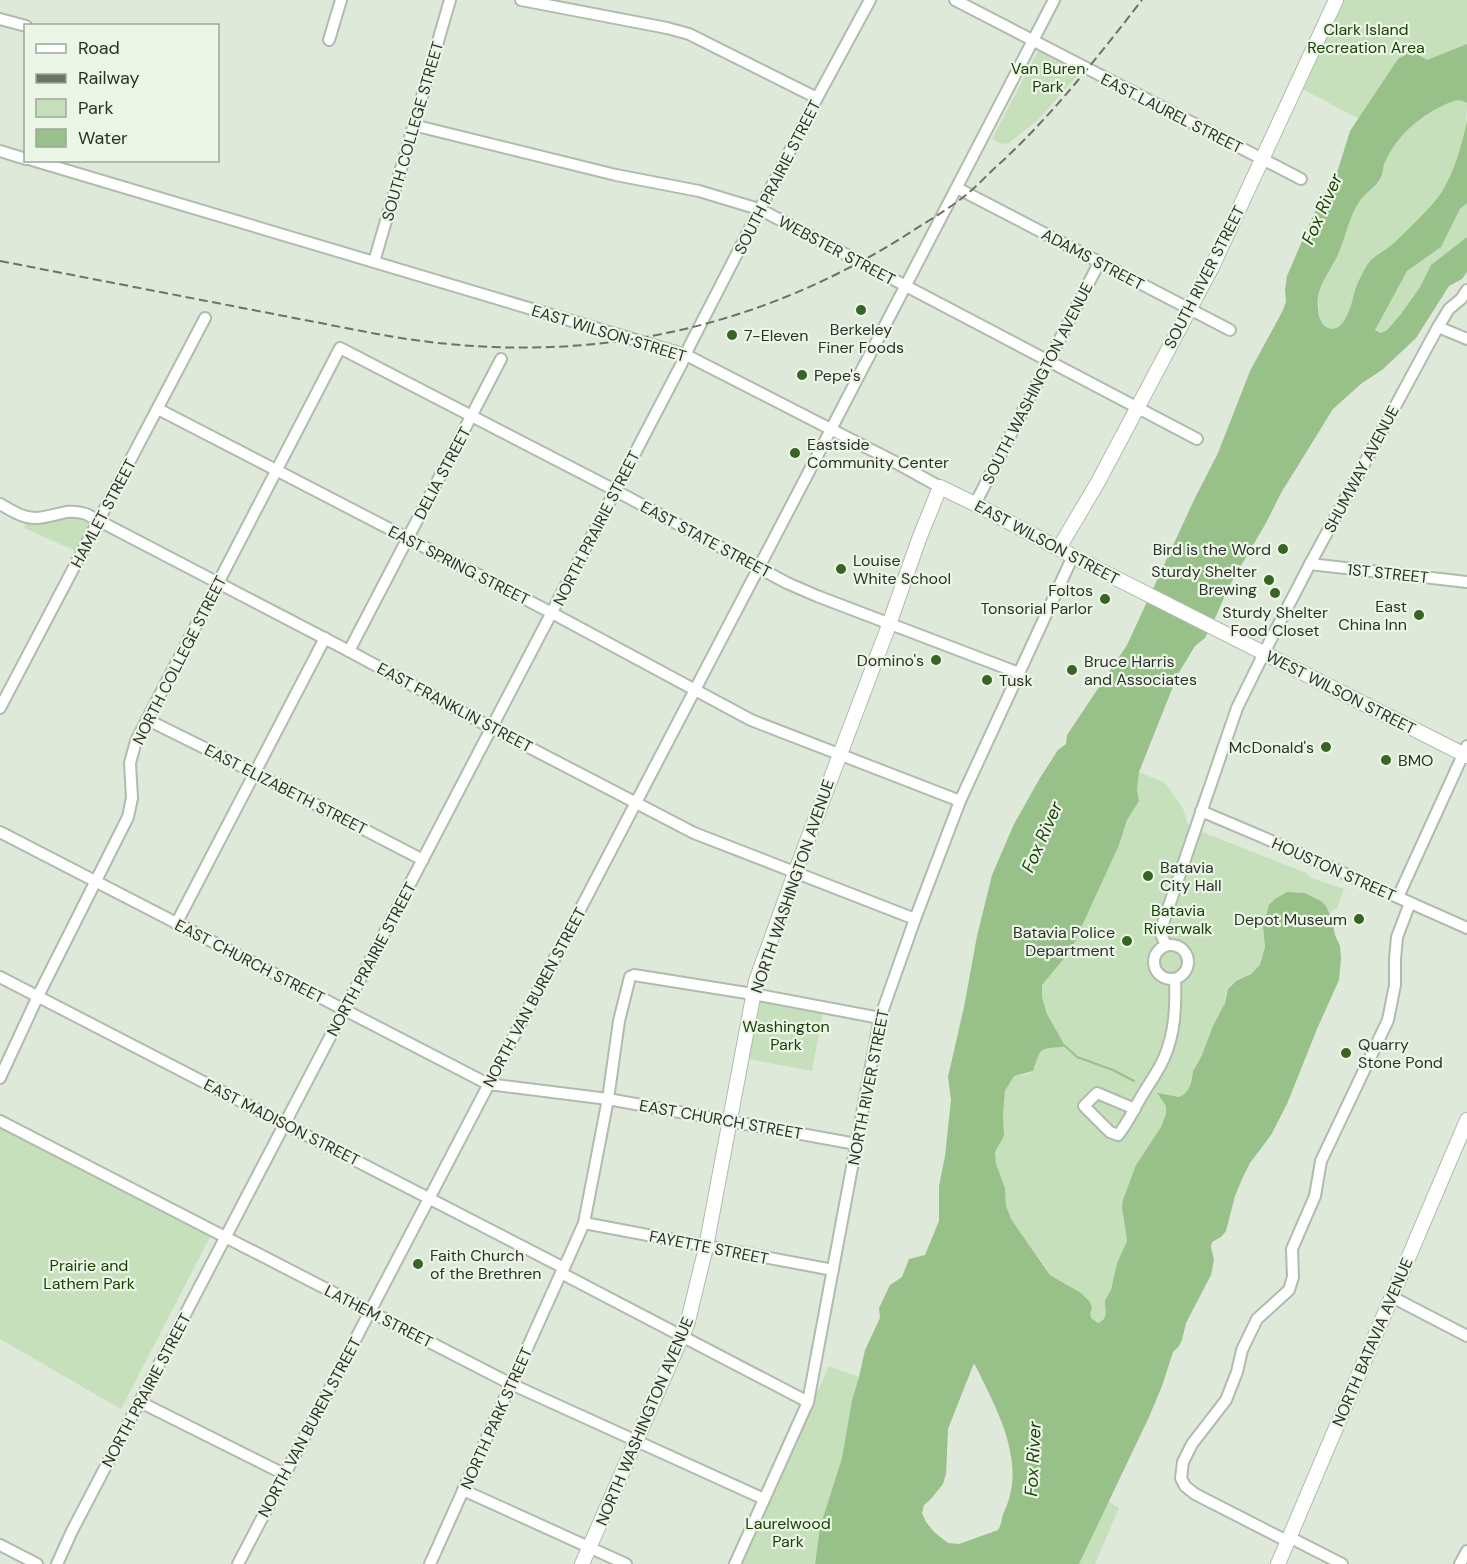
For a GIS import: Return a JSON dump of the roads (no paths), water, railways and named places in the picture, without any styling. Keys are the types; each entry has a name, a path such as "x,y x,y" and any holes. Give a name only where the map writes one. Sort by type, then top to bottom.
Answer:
{"main road":[{"name":"SOUTH RIVER STREET","path":"1059,548 1098,482 1212,267 1336,0"},
{"name":"EAST WILSON STREET","path":"940,487 1214,628"},
{"name":"NORTH WASHINGTON AVENUE","path":"582,1564 683,1337 706,1247 756,981 940,487"},
{"name":"WEST WILSON STREET","path":"1214,628 1466,752"},
{"name":"NORTH BATAVIA AVENUE","path":"1278,1564 1467,1120"}],"street":[{"path":"329,40 341,0"},
{"name":"SOUTH COLLEGE STREET","path":"374,262 450,0"},
{"path":"521,0 667,27 689,34 817,98"},
{"name":"SOUTH PRAIRIE STREET","path":"686,355 817,98 870,0"},
{"name":"EAST LAUREL STREET","path":"955,0 1301,179"},
{"name":"NORTH VAN BUREN STREET","path":"237,1564 1054,0"},
{"path":"0,18 24,25"},
{"name":"WEBSTER STREET","path":"413,125 616,176 699,191 760,210 1197,439"},
{"path":"0,151 24,158"},
{"name":"EAST WILSON STREET","path":"39,162 686,355 940,487"},
{"name":"ADAMS STREET","path":"957,188 1230,330"},
{"name":"SOUTH WASHINGTON AVENUE","path":"975,504 1100,263"},
{"name":"SHUMWAY AVENUE","path":"1166,945 1160,932 1237,708 1310,564 1438,327 1449,309 1461,299 1467,290"},
{"name":"HAMLET STREET","path":"0,708 204,318"},
{"path":"1438,327 1467,339"},
{"name":"EAST STATE STREET","path":"340,348 615,490 787,583 1019,674"},
{"name":"NORTH COLLEGE STREET","path":"0,1078 38,996 128,818 132,798 129,771 136,741 340,348"},
{"name":"NORTH PRAIRIE STREET","path":"57,1564 72,1531 686,355"},
{"name":"DELIA STREET","path":"350,651 501,360"},
{"name":"EAST SPRING STREET","path":"158,409 552,613 751,720 960,801"},
{"name":"EAST FRANKLIN STREET","path":"0,504 30,517 74,511 86,514 694,833 915,919"},
{"name":"NORTH RIVER STREET","path":"735,1564 808,1402 880,1018 960,801 1073,556"},
{"name":"1ST STREET","path":"1310,564 1467,582"},
{"path":"176,924 325,638"},
{"name":"EAST ELIZABETH STREET","path":"148,720 423,860"},
{"path":"1398,897 1466,752"},
{"name":"HOUSTON STREET","path":"1201,811 1467,928"},
{"name":"EAST CHURCH STREET","path":"0,832 488,1084 608,1099 856,1144"},
{"path":"1342,1564 1195,1494 1185,1486 1181,1478 1183,1462 1192,1444 1226,1400 1237,1372 1242,1350 1257,1319 1289,1290 1293,1277 1292,1249 1315,1196 1321,1161 1388,1020 1395,985 1397,937 1410,903"},
{"path":"1166,945 1182,949 1188,959 1183,975 1175,980 1165,979 1154,969 1156,952 1166,945"},
{"name":"NORTH PARK STREET","path":"430,1564 584,1223 608,1099 619,1022 630,977 634,975 753,994"},
{"name":"EAST MADISON STREET","path":"0,977 428,1198 683,1337 808,1402"},
{"path":"1134,1109 1097,1093 1084,1106 1110,1132 1118,1135 1124,1127 1163,1060 1172,1039 1176,1001 1175,980"},
{"path":"753,994 880,1018"},
{"name":"LATHEM STREET","path":"0,1121 511,1384 764,1499"},
{"name":"FAYETTE STREET","path":"584,1223 833,1270"},
{"path":"1392,1297 1467,1336"},
{"path":"140,1402 284,1474"},
{"path":"464,1490 626,1564"},
{"path":"0,1545 37,1564"},
{"path":"1460,1564 1467,1551"}],"water":[{"name":"Fox River","path":"1467,44 1467,103 1461,100 1454,101 1433,111 1416,122 1395,144 1384,164 1381,177 1356,208 1339,252 1324,280 1318,298 1320,318 1323,325 1333,329 1343,323 1365,268 1376,256 1395,242 1441,193 1457,158 1467,120 1467,203 1460,209 1441,247 1407,271 1375,330 1381,333 1387,330 1420,287 1431,265 1467,237 1467,272 1462,279 1449,286 1416,338 1382,370 1362,383 1333,409 1281,493 1228,588 1205,638 1195,646 1178,674 1139,772 1137,790 1139,801 1127,820 1119,845 1071,950 1042,985 1042,997 1047,1014 1064,1044 1063,1047 1044,1049 1033,1071 1014,1076 1005,1091 1004,1136 995,1152 996,1164 1005,1188 1006,1206 1011,1219 1050,1275 1081,1293 1090,1302 1091,1318 1098,1323 1104,1319 1105,1300 1111,1290 1117,1263 1127,1241 1123,1200 1136,1165 1161,1127 1166,1114 1166,1106 1157,1093 1179,1097 1188,1090 1193,1071 1225,1003 1228,989 1260,965 1265,947 1263,926 1269,905 1275,899 1287,892 1305,893 1326,906 1340,946 1339,980 1287,1104 1271,1135 1250,1163 1242,1179 1226,1231 1212,1242 1214,1260 1211,1275 1186,1323 1182,1340 1173,1352 1149,1417 1079,1564 815,1564 820,1527 842,1458 852,1400 865,1350 880,1318 879,1308 890,1285 902,1277 909,1259 925,1255 939,1221 939,1186 951,1100 948,1077 992,875 1014,824 1040,778 1058,750 1066,744 1067,735 1127,645 1218,453 1250,371 1282,312 1286,302 1287,276 1312,218 1336,176 1350,131 1398,59 1412,51 1427,60","holes":["974,1363 1006,1436 1013,1474 1011,1493 998,1530 959,1544 948,1543 934,1532 922,1513 924,1505 943,1484 946,1474 948,1429"]}],"waterway":[{"path":"1064,1045 1077,1057 1113,1070 1134,1081"}],"railway":[{"path":"0,261 377,334 448,344 518,348 587,345 655,335 722,319 787,296 851,267 954,204 974,188 1036,128 1142,0"}],"place":[{"name":"Berkeley Finer Foods","path":"861,310"},
{"name":"7-Eleven","path":"732,335"},
{"name":"Pepe's","path":"802,375"},
{"name":"Eastside Community Center","path":"795,453"},
{"name":"Bird is the Word","path":"1283,549"},
{"name":"Louise White School","path":"841,569"},
{"name":"Sturdy Shelter Brewing","path":"1269,580"},
{"name":"Sturdy Shelter Food Closet","path":"1275,593"},
{"name":"Foltos Tonsorial Parlor","path":"1105,599"},
{"name":"East China Inn","path":"1419,615"},
{"name":"Domino's","path":"936,660"},
{"name":"Bruce Harris and Associates","path":"1072,670"},
{"name":"Tusk","path":"987,680"},
{"name":"McDonald's","path":"1326,747"},
{"name":"BMO","path":"1386,760"},
{"name":"Batavia City Hall","path":"1148,876"},
{"name":"Depot Museum","path":"1359,919"},
{"name":"Batavia Police Department","path":"1127,941"},
{"name":"Quarry Stone Pond","path":"1346,1053"},
{"name":"Faith Church of the Brethren","path":"418,1264"}],"park label":[{"name":"Clark Island Recreation Area","path":"1366,38"},
{"name":"Van Buren Park","path":"1048,77"},
{"name":"Batavia Riverwalk","path":"1178,919"},
{"name":"Washington Park","path":"786,1035"},
{"name":"Prairie and Lathem Park","path":"89,1274"},
{"name":"Laurelwood Park","path":"788,1532"}]}
